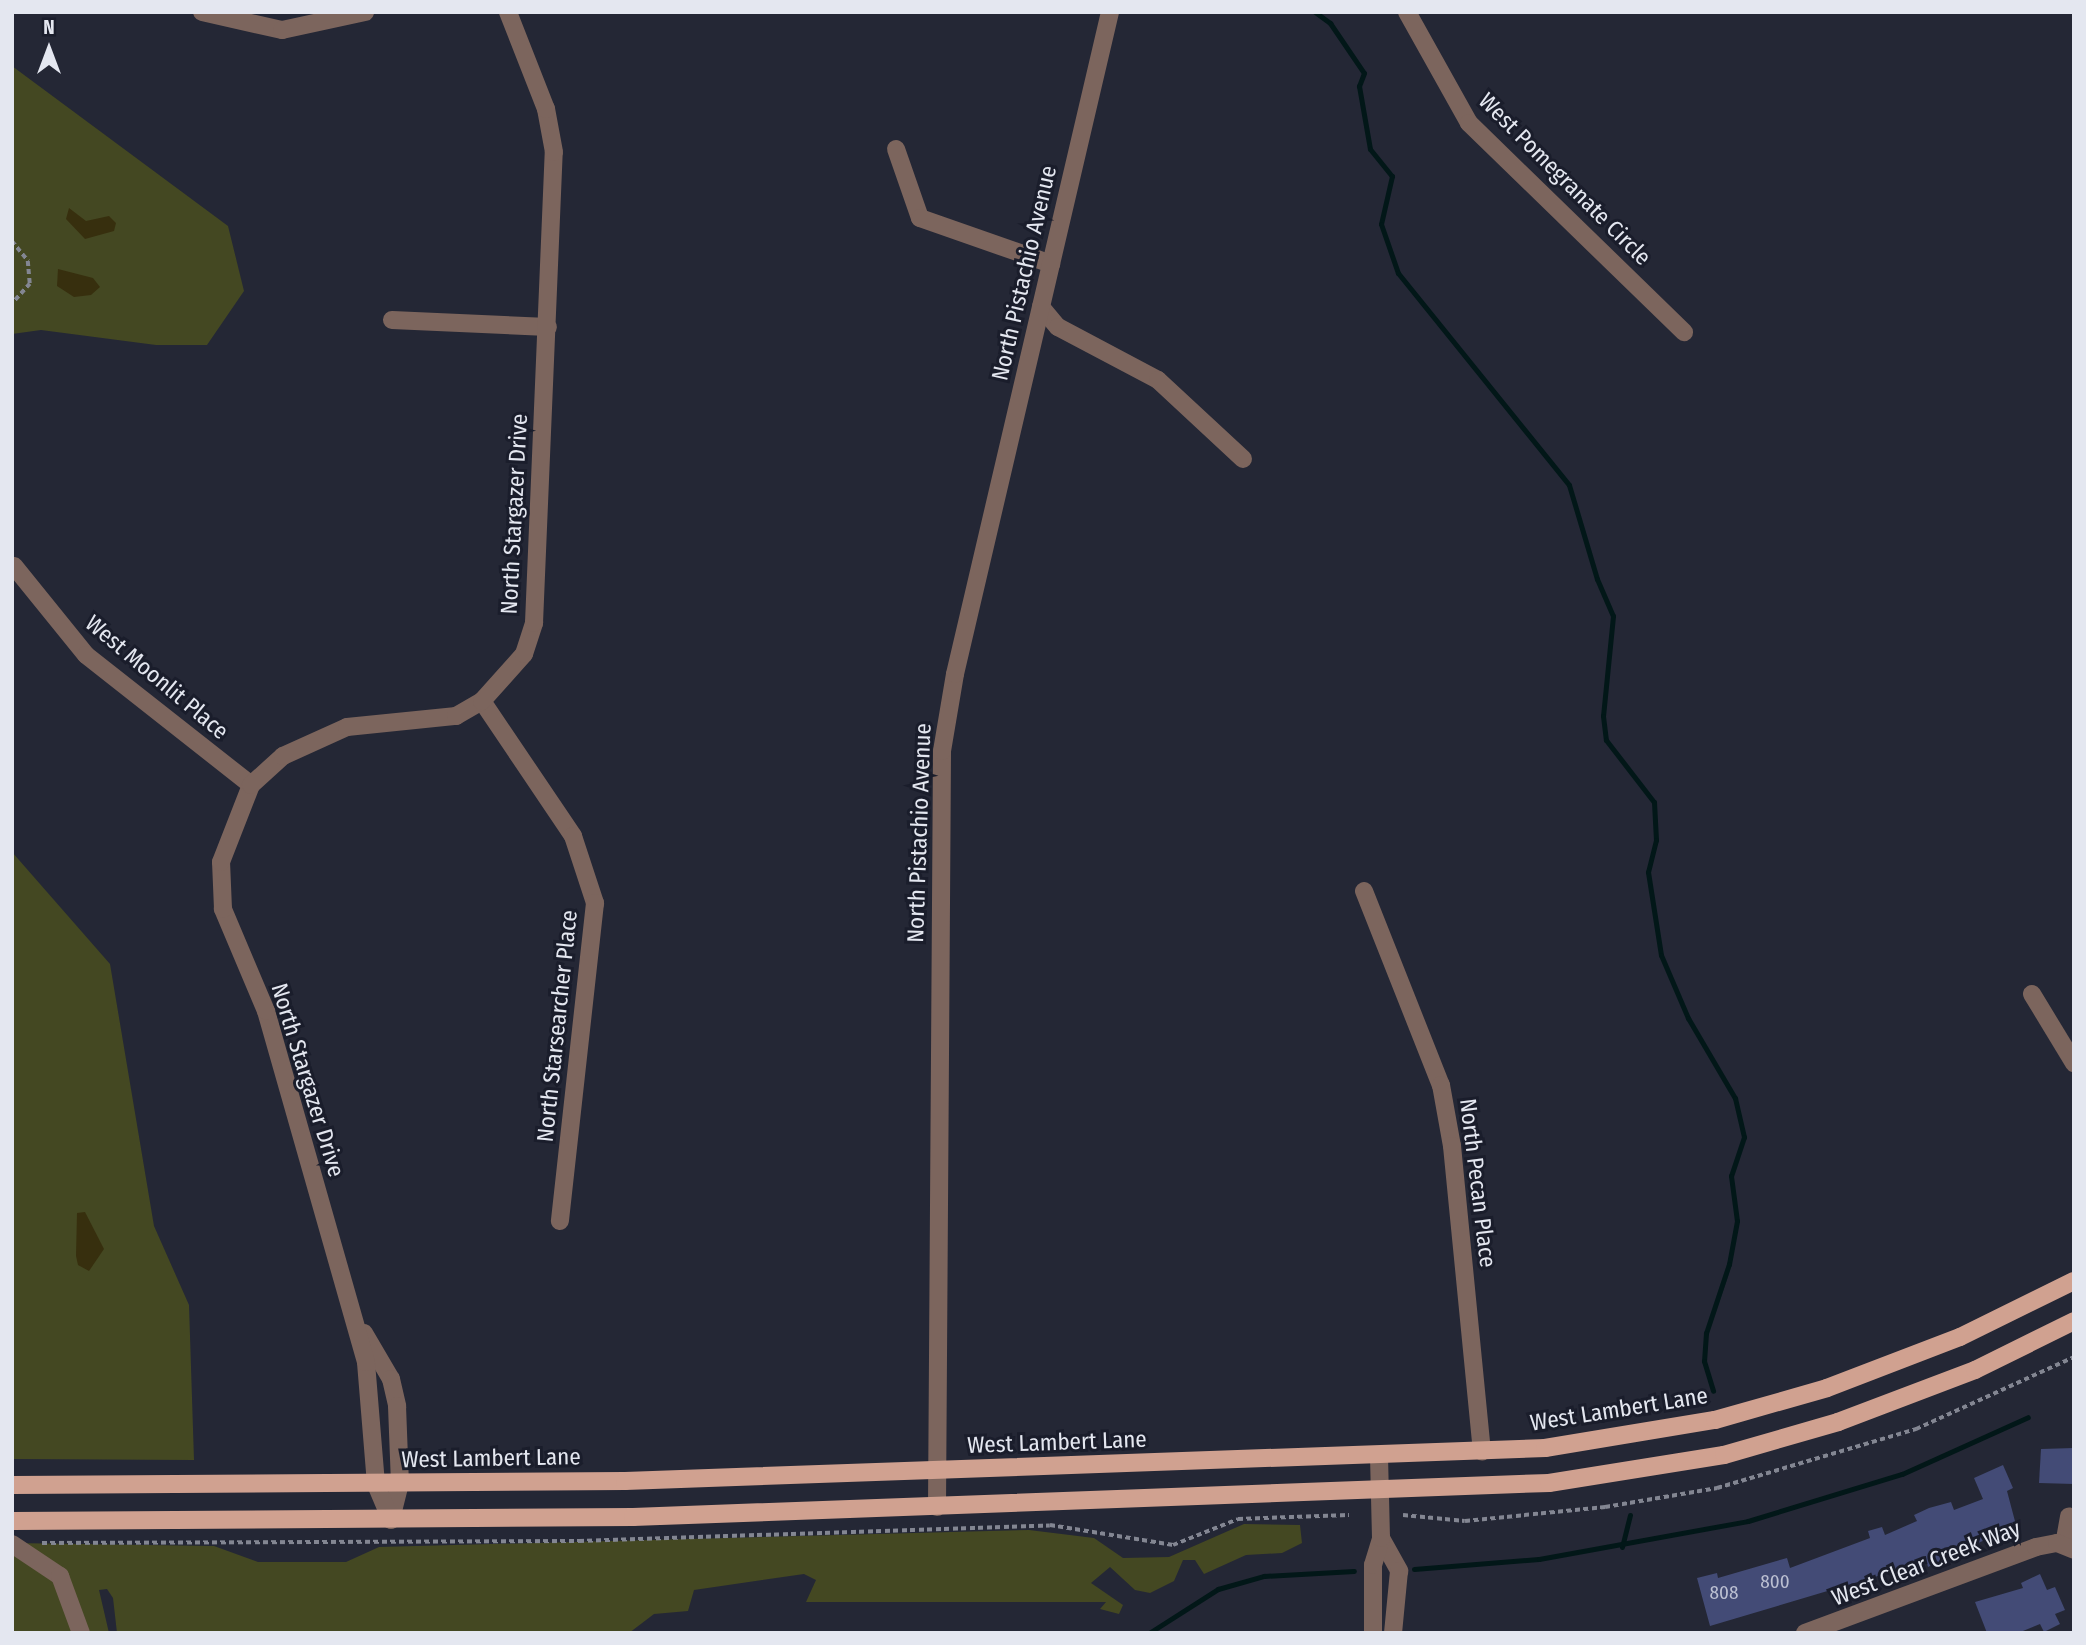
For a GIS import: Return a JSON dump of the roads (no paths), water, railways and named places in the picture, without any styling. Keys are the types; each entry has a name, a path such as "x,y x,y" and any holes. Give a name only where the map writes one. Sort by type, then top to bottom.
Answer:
{"main road":[{"name":"West Lambert Lane","path":"12,1485 376,1484 936,1471 1379,1457 1482,1452 1601,1441 1771,1405 1920,1354 2074,1281"},
{"path":"12,1521 391,1520 936,1507 1380,1492 1549,1483 1724,1455 1887,1406 2074,1321"}],"street":[{"path":"202,12 282,30 365,12"},
{"name":"North Stargazer Drive","path":"391,1520 376,1484 372,1395 352,1316 266,1011 223,909 221,862 251,785 312,738 347,727 426,723 482,701 510,675 534,623 554,152 546,109 508,12"},
{"name":"North Pistachio Avenue","path":"936,1507 942,751 955,674 1110,12"},
{"name":"West Pomegranate Circle","path":"1406,12 1469,123 1684,332"},
{"path":"897,149 920,218 1051,264"},
{"path":"1041,306 1058,327 1158,380 1242,459"},
{"path":"392,320 548,327"},
{"name":"West Moonlit Place","path":"14,566 86,655 251,785"},
{"name":"North Starsearcher Place","path":"482,701 573,836 595,903 560,1221"},
{"name":"North Pecan Place","path":"1364,891 1441,1085 1452,1146 1482,1452"},
{"path":"2032,994 2074,1063"},
{"name":"North Stargazer Drive","path":"352,1316 395,1392 400,1483 391,1520"},
{"path":"1373,1633 1373,1565 1381,1538 1379,1457"},
{"path":"2069,1517 2069,1548"},
{"path":"1381,1538 1399,1571 1392,1633"},
{"path":"12,1544 60,1576 81,1633"},
{"name":"West Clear Creek Way","path":"1805,1633 2036,1547 2069,1548"}],"waterway":[{"path":"1315,12 1330,23 1364,73 1359,86 1370,149 1392,176 1381,224 1398,273 1569,485 1597,579 1613,616 1603,716 1606,740 1654,802 1656,840 1648,872 1661,955 1688,1018 1735,1098 1744,1137 1731,1176 1737,1221 1729,1264 1706,1333 1704,1361 1713,1391"},
{"path":"1414,1569 1539,1559 1748,1521 1902,1474 2028,1417"},
{"path":"1622,1547 1630,1515"},
{"path":"1149,1633 1218,1589 1264,1576 1354,1571"}]}
